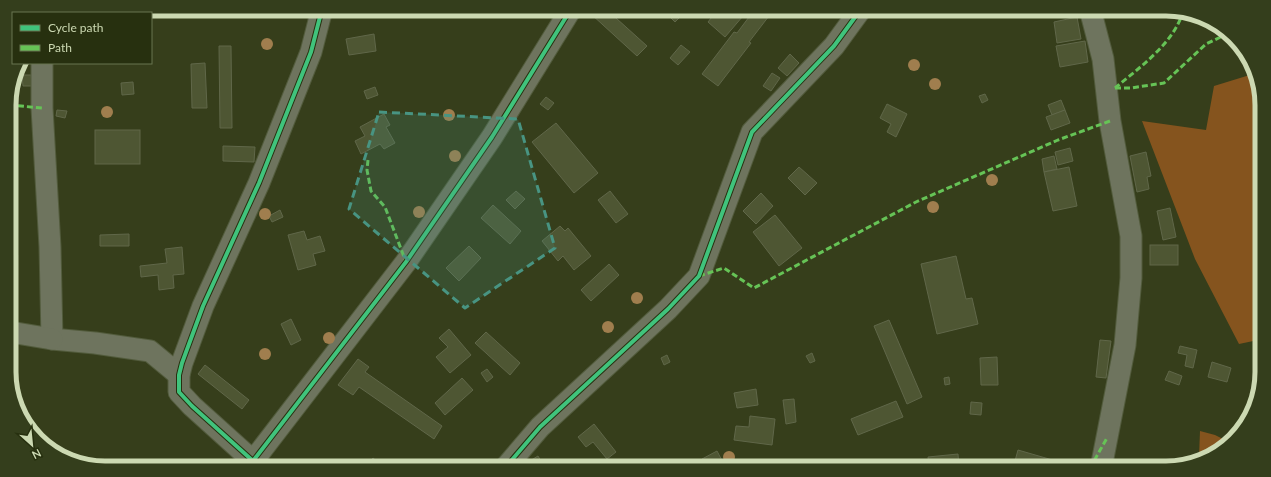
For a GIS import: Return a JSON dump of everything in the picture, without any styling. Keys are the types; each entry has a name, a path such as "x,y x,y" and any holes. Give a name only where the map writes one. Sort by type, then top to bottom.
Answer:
{"street":[{"path":"249,461 179,392 179,375 203,306 259,182 311,52 320,16"},
{"path":"258,461 406,262 492,137 567,16"},
{"path":"511,461 540,427 668,309 699,276 752,132 834,46 856,16"},
{"path":"1092,16 1103,59 1110,121 1131,236 1131,278 1125,345 1103,461"},
{"path":"42,64 42,108 50,247 52,339"},
{"path":"16,333 150,351 179,375"}],"highlighted area":[{"path":"379,112 518,119 555,248 465,308 349,209"}],"shaded area":[{"path":"1250,75 1254,93 1255,341 1239,344 1195,259 1142,121 1206,130 1214,86"},
{"path":"1200,431 1215,435 1224,439 1210,449 1199,454"}],"building":[{"path":"593,16 614,16 647,46 637,56"},
{"path":"669,16 681,16 675,22"},
{"path":"713,16 718,16 720,18 722,16 743,16 725,37 708,22"},
{"path":"750,16 769,16 749,42 751,43 718,86 702,74 734,32 737,33"},
{"path":"1077,17 1081,39 1057,43 1054,22"},
{"path":"374,34 376,51 349,55 346,39"},
{"path":"1085,41 1088,62 1060,67 1056,46"},
{"path":"681,45 690,52 678,65 670,58"},
{"path":"219,46 231,46 232,128 220,128"},
{"path":"790,54 799,63 787,76 778,68"},
{"path":"205,63 207,108 192,108 191,64"},
{"path":"772,73 780,78 771,91 763,86"},
{"path":"22,75 31,75 32,86 23,86"},
{"path":"133,82 134,94 122,95 121,83"},
{"path":"375,87 378,95 367,99 364,91"},
{"path":"985,94 988,100 982,103 979,96"},
{"path":"546,97 554,103 548,110 540,104"},
{"path":"1061,100 1065,110 1052,115 1048,105"},
{"path":"887,104 907,114 896,137 887,132 891,124 880,118"},
{"path":"57,110 67,111 65,118 56,116"},
{"path":"1065,110 1070,123 1051,130 1046,117"},
{"path":"384,114 390,125 386,127 395,143 384,149 380,144 361,154 355,141 365,136 360,127"},
{"path":"556,123 598,173 574,193 532,142"},
{"path":"95,130 140,130 140,164 95,164"},
{"path":"223,146 255,147 254,162 223,161"},
{"path":"1070,148 1073,161 1058,165 1055,152"},
{"path":"1146,152 1151,176 1147,177 1149,189 1137,192 1130,156"},
{"path":"1054,156 1057,169 1044,172 1042,159"},
{"path":"799,167 817,183 805,195 788,178"},
{"path":"1069,167 1077,206 1053,211 1044,172"},
{"path":"516,191 525,199 515,209 506,200"},
{"path":"610,191 628,214 616,223 598,200"},
{"path":"761,193 773,206 756,224 743,211"},
{"path":"493,205 521,231 510,244 481,218"},
{"path":"1170,208 1176,237 1163,240 1157,211"},
{"path":"280,210 283,217 272,222 269,216"},
{"path":"775,215 802,248 779,266 753,232"},
{"path":"560,226 565,231 568,228 591,256 574,270 563,256 558,261 542,241"},
{"path":"304,231 307,240 320,236 325,251 313,254 316,265 298,270 288,235"},
{"path":"129,234 129,246 100,246 100,235"},
{"path":"1150,245 1178,245 1178,265 1150,265"},
{"path":"469,246 481,258 459,281 446,268"},
{"path":"182,247 184,274 173,275 174,288 159,290 158,275 141,277 140,266 167,263 165,249"},
{"path":"956,256 966,299 972,298 978,324 937,334 921,264"},
{"path":"609,264 619,275 591,301 581,290"},
{"path":"291,319 301,340 291,345 281,324"},
{"path":"889,320 922,397 907,404 874,326"},
{"path":"449,329 471,355 450,373 436,357 448,347 439,338"},
{"path":"486,332 520,363 510,375 475,343"},
{"path":"1100,340 1111,341 1106,378 1096,377"},
{"path":"1180,346 1197,350 1193,368 1185,366 1187,355 1178,353"},
{"path":"812,353 815,361 810,363 806,356"},
{"path":"667,355 670,362 664,365 661,358"},
{"path":"997,357 998,385 981,385 980,358"},
{"path":"358,359 369,367 365,372 442,426 434,439 359,387 353,395 338,385"},
{"path":"1212,362 1231,368 1227,382 1208,377"},
{"path":"205,365 249,400 242,409 198,374"},
{"path":"487,369 493,377 487,382 481,373"},
{"path":"1169,371 1182,376 1179,385 1165,380"},
{"path":"949,377 950,384 945,385 944,378"},
{"path":"462,378 473,390 445,415 435,403"},
{"path":"756,389 758,405 737,408 734,393"},
{"path":"794,399 796,422 786,424 783,400"},
{"path":"896,401 903,417 858,435 851,419"},
{"path":"971,402 982,403 981,415 970,414"},
{"path":"750,416 775,419 772,445 734,440 736,426 749,427"},
{"path":"594,424 616,452 607,459 593,442 586,447 578,437"},
{"path":"1018,450 1056,461 1015,461"},
{"path":"717,451 722,461 703,461 702,459"},
{"path":"958,454 958,461 928,461 928,457"},
{"path":"538,456 541,461 530,461"}],"marked path":[{"path":"1115,88 1164,45 1181,17"},
{"path":"1115,88 1131,88 1164,83 1206,44 1222,36"},
{"path":"16,106 42,108"},
{"path":"699,276 724,268 754,288 916,202 1058,140 1110,121"},
{"path":"368,160 367,170 371,191 385,207 406,262"},
{"path":"1094,461 1107,438"}],"cycle path":[{"path":"253,461 192,406 179,392 179,375 203,306 259,183 311,52 320,16"},
{"path":"253,461 406,262 492,137 567,16"},
{"path":"511,461 540,427 668,309 699,276 752,132 834,46 856,16"}]}
